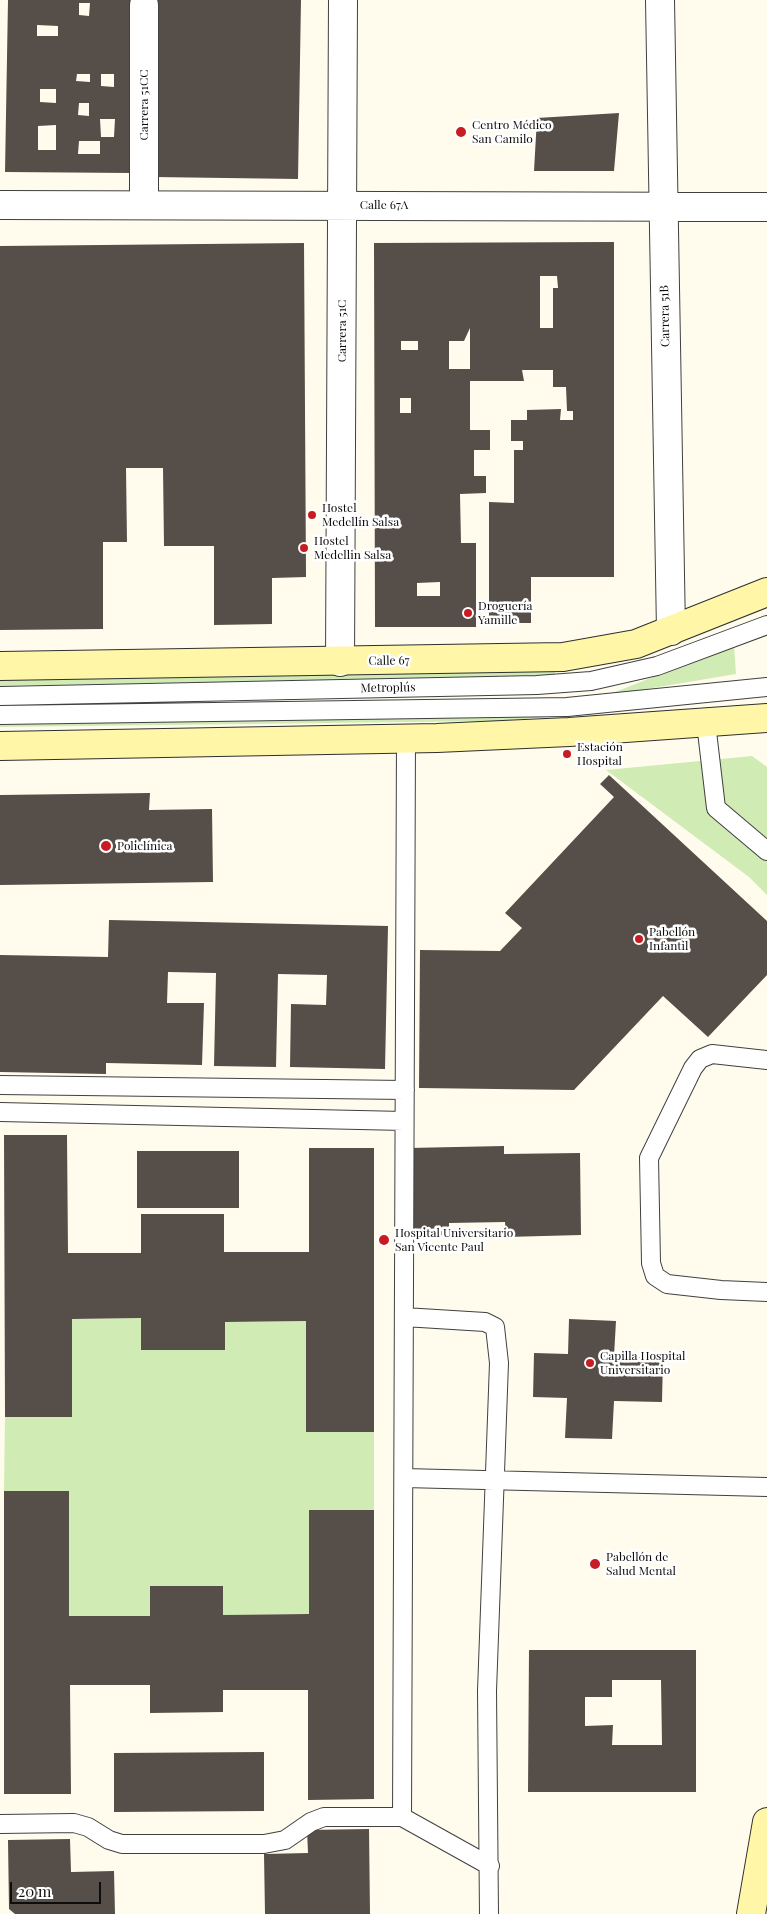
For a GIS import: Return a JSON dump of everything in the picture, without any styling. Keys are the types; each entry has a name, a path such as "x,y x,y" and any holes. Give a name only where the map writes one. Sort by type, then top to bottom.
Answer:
{"main road":[{"name":"Calle 67","path":"0,666 563,658 636,644 767,592"},
{"path":"0,746 406,738 569,732 767,718"},
{"path":"751,1914 767,1828"}],"street":[{"name":"Carrera 51C","path":"340,662 343,0"},
{"name":"Carrera 51B","path":"660,0 670,631"},
{"name":"Carrera 51CC","path":"144,5 144,205"},
{"name":"Calle 67A","path":"0,205 767,207"}],"lane":[{"name":"Metroplús","path":"0,696 537,685 591,681 657,666 767,625"},
{"name":"Metroplús","path":"0,715 567,707 767,687"},
{"path":"706,722 716,808 767,850"},
{"path":"402,1817 406,738"},
{"path":"767,1060 712,1054 700,1059 693,1068 649,1158 651,1263 655,1276 667,1284 721,1290 767,1292"},
{"path":"0,1085 405,1090"},
{"path":"0,1112 404,1121"},
{"path":"404,1317 485,1322 495,1327 499,1363 487,1691 489,1914"},
{"path":"404,1478 767,1487"},
{"path":"0,1824 74,1824 88,1827 109,1840 122,1844 264,1844 285,1840 311,1822 324,1817 402,1817 490,1866"}],"green space":[{"path":"734,645 736,674 605,696"},
{"path":"555,669 555,676 0,686 0,679"},
{"path":"564,716 495,721 0,727 0,721"},
{"path":"752,756 767,767 767,895 749,877 606,770"},
{"path":"141,1318 141,1350 224,1350 225,1322 306,1321 306,1432 374,1432 374,1510 309,1511 309,1614 223,1615 223,1586 150,1586 150,1616 69,1616 69,1491 4,1491 5,1417 72,1416 72,1319"}],"building":[{"path":"8,0 133,0 131,173 5,172","holes":["79,3 90,3 89,16 79,15","37,25 58,26 58,36 37,36","77,74 90,74 90,82 76,81","101,74 114,74 114,87 101,86","40,89 56,89 56,103 40,102","79,103 89,103 89,116 78,115","100,119 115,119 114,137 101,137","56,125 56,150 38,150 38,126","79,141 100,141 100,154 78,154"]},
{"path":"157,0 301,0 298,179 154,177"},
{"path":"619,113 614,171 534,171 537,118"},
{"path":"614,242 614,577 531,577 531,623 489,623 489,502 514,503 514,450 523,450 523,441 511,441 511,420 527,420 527,410 561,409 560,420 573,420 573,411 567,411 566,387 553,387 553,370 522,370 524,381 470,381 470,430 490,430 490,450 474,450 474,476 486,476 486,493 460,494 461,543 476,543 476,627 375,627 374,243","holes":["540,276 557,276 558,288 553,288 553,328 540,328","470,328 470,369 449,369 449,341 464,341","401,341 418,341 418,350 401,350","400,398 411,398 411,413 400,413","440,582 440,596 417,596 417,583"]},
{"path":"304,243 306,577 272,578 272,624 214,625 214,546 164,546 163,468 126,468 127,542 103,542 103,629 0,630 0,246"},
{"name":"Pabellón Infantil","path":"609,775 767,921 767,975 708,1037 663,996 574,1090 419,1088 420,950 500,951 522,928 505,913 614,797 600,784"},
{"name":"Policlínica","path":"150,793 149,810 212,809 213,882 0,885 0,795"},
{"path":"109,920 388,926 385,1069 290,1067 291,1004 326,1005 327,975 278,974 276,1067 214,1066 216,973 168,972 167,1003 204,1003 202,1065 106,1063 106,1074 0,1072 0,955 108,957"},
{"path":"4,1135 67,1135 68,1253 141,1253 141,1214 224,1214 224,1252 309,1252 309,1148 374,1148 374,1432 306,1432 306,1321 225,1322 225,1350 141,1350 141,1318 72,1319 72,1417 5,1417"},
{"path":"504,1146 504,1154 580,1153 581,1235 506,1237 505,1222 449,1223 449,1236 410,1237 408,1148"},
{"path":"137,1151 239,1151 239,1208 137,1208"},
{"path":"569,1319 616,1321 614,1356 663,1358 662,1402 614,1401 612,1439 565,1438 567,1398 533,1397 534,1353 568,1354"},
{"path":"4,1491 69,1491 69,1616 150,1616 150,1586 223,1586 223,1615 309,1614 309,1510 374,1510 374,1799 308,1800 308,1690 223,1690 223,1712 150,1713 150,1685 70,1685 71,1794 4,1794"},
{"path":"529,1650 696,1650 696,1792 528,1792","holes":["612,1680 661,1680 662,1745 612,1745 613,1725 585,1726 585,1697 612,1697"]},
{"path":"264,1752 264,1811 114,1812 114,1753"},
{"path":"369,1829 370,1914 265,1914 264,1854 308,1853 307,1830"},
{"path":"70,1839 71,1872 114,1871 115,1914 15,1914 9,1909 8,1840"}],"place":[{"name":"Centro Médico San Camilo","path":"461,132"},
{"name":"Hostel Medellín Salsa","path":"312,515"},
{"name":"Hostel Medellin Salsa","path":"304,548"},
{"name":"Droguería Yamille","path":"468,613"},
{"name":"Estación Hospital","path":"567,754"},
{"name":"Policlínica","path":"106,846"},
{"name":"Pabellón Infantil","path":"639,939"},
{"name":"Hospital Universitario San Vicente Paul","path":"384,1240"},
{"name":"Capilla Hospital Universitario","path":"590,1363"},
{"name":"Pabellón de Salud Mental","path":"595,1564"}]}
